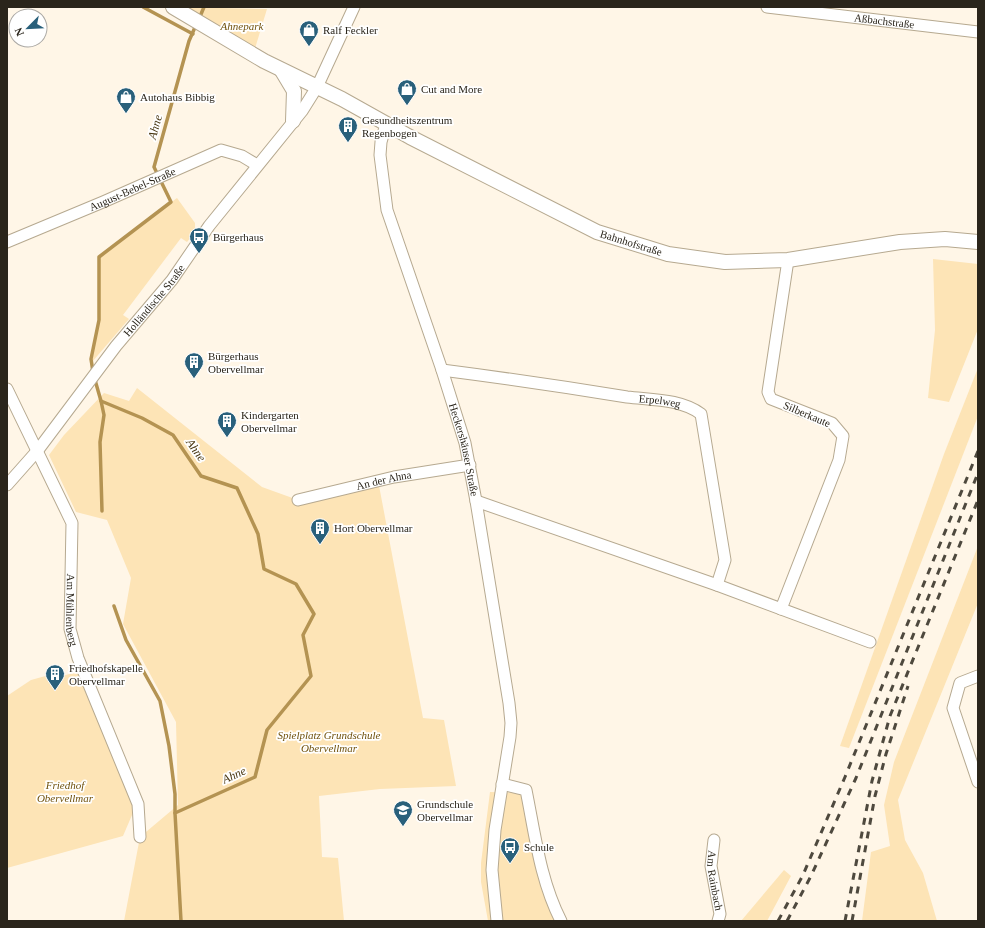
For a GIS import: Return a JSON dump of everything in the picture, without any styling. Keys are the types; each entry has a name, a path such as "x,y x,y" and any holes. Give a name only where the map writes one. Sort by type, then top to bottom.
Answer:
{"main road":[{"name":"Bahnhofstraße","path":"176,9 282,70 597,232 668,254 725,262 788,260 900,242 945,239 978,242"},
{"path":"282,70 294,91 293,121"}],"street":[{"name":"Holländische Straße","path":"7,485 38,450 99,371 116,346 172,280 209,226 293,121 317,87 354,7"},
{"name":"Aßbachstraße","path":"767,7 846,12 978,32"},
{"name":"Heckershäuser Straße","path":"386,124 381,142 380,155 387,210 442,370 465,443 476,501 511,723 492,870 497,921"},
{"name":"August-Bebel-Straße","path":"7,242 221,150 242,156 257,166"},
{"name":"Silberkaute","path":"781,609 839,460 843,436 832,423 770,399 768,392 788,260"},
{"name":"Erpelweg","path":"442,370 543,383 690,406 701,414 725,560 717,585"},
{"name":"Am Mühlenberg","path":"7,389 38,450 72,523 70,629 78,658 138,804 140,837"},
{"name":"An der Ahna","path":"298,500 394,477 470,465"},
{"path":"476,501 717,585 870,642"},
{"path":"978,676 960,683 953,708 978,782"},
{"path":"502,784 526,790 539,861 551,902 561,921"},
{"name":"Am Rainbach","path":"714,840 711,866 720,914 718,921"}],"green space":[{"name":"Ahnepark","path":"173,7 267,9 253,55"},
{"path":"177,198 195,223 195,232 187,242 181,238 123,315 129,319 92,362 99,320 99,257"},
{"path":"933,259 978,264 978,329 949,402 928,398 935,330"},
{"path":"978,368 978,416 849,748 840,746 944,454"},
{"name":"Spielplatz Grundschule Obervellmar","path":"137,388 262,487 298,500 377,475 423,718 444,720 456,786 380,789 319,796 322,857 338,858 344,921 124,921 140,837 178,805 176,722 123,624 131,578 107,520 76,512 49,455 64,435 104,393 129,401"},
{"path":"978,546 978,603 898,800 905,840 923,873 937,921 862,921 871,852 890,846 884,805 894,762"},
{"name":"Friedhof Obervellmar","path":"60,672 62,676 77,672 135,808 123,836 7,868 7,696 31,680"},
{"path":"490,792 523,793 545,898 556,921 488,921 481,882 481,863"},
{"path":"784,870 791,876 767,921 741,921"}],"waterway":[{"path":"143,7 193,34"},
{"name":"Ahne","path":"199,19 204,7"},
{"name":"Ahne","path":"93,372 91,359 99,320 99,257 171,202 154,167 189,41 196,25"},
{"name":"Ahne","path":"95,380 101,401 142,418 173,435 201,476 237,488 258,534 264,569 296,584 314,614 303,635 311,676 267,730 255,777 175,813 181,921"},
{"path":"101,401 104,415 100,442 102,511"},
{"path":"114,606 126,640 160,701 169,746 175,794 175,813"}],"railway":[{"path":"778,921 803,875 845,777 978,451"},
{"path":"787,921 811,876 856,778 978,473"},
{"path":"845,921 872,781 890,716 978,500"},
{"path":"852,921 875,796 886,754 908,686"}],"place":[{"name":"Ralf Feckler","path":"309,47"},
{"name":"Cut and More","path":"407,106"},
{"name":"Autohaus Bibbig","path":"126,114"},
{"name":"Gesundheitszentrum Regenbogen","path":"348,143"},
{"name":"Bürgerhaus","path":"199,254"},
{"name":"Bürgerhaus Obervellmar","path":"194,379"},
{"name":"Kindergarten Obervellmar","path":"227,438"},
{"name":"Hort Obervellmar","path":"320,545"},
{"name":"Friedhofskapelle Obervellmar","path":"55,691"},
{"name":"Grundschule Obervellmar","path":"403,827"},
{"name":"Schule","path":"510,864"}]}
